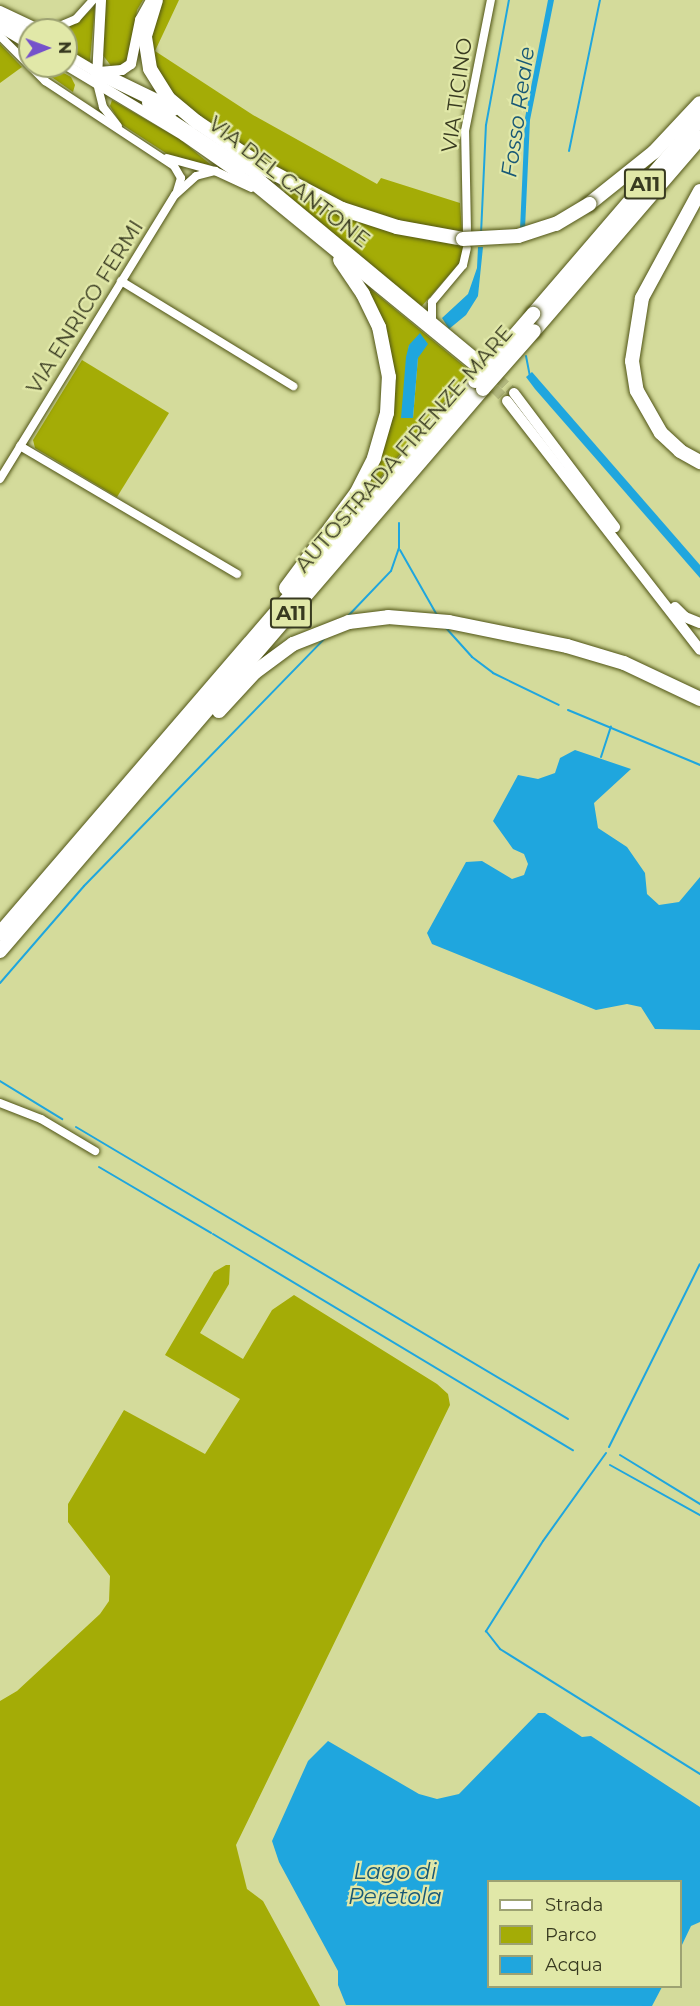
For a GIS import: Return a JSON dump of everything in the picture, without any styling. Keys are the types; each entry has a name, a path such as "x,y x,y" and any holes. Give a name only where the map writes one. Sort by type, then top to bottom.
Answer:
{"highway":[{"path":"153,0 145,37 150,69 164,93 196,122 268,171 342,209 397,227 466,239 518,236 556,224 589,204 640,165 700,103"},
{"path":"99,77 196,122"},
{"name":"AUTOSTRADA FIRENZE-MARE","path":"0,951 479,385 532,314 700,120"},
{"name":"AUTOSTRADA FIRENZE-MARE","path":"0,933 226,671 479,385 534,331 700,138"},
{"path":"700,191 642,298 632,361 637,391 661,433 681,451 700,462"},
{"path":"226,671 346,509 366,476 384,427 390,388 382,338 372,309 340,260"},
{"path":"99,836 255,672 293,644 317,633 374,617 404,617 449,622 585,650 624,663 700,699"}],"main road":[{"path":"99,77 101,0"},
{"path":"78,72 99,77 122,70 131,64 140,20 153,0"},
{"path":"0,18 18,28"},
{"path":"0,27 18,38"},
{"name":"VIA DEL CANTONE","path":"78,62 99,77 206,150 268,197 340,260 474,362 434,324 247,168 99,77"},
{"path":"700,623 679,612 511,397 700,650"}],"street":[{"path":"0,10 34,26 55,28 76,20 93,0"},
{"name":"VIA TICINO","path":"434,324 429,313 431,305 463,265 466,239 465,131 491,0"},
{"name":"VIA DEL CANTONE","path":"0,36 45,81 158,154 180,175 175,195"},
{"name":"VIA DEL CANTONE","path":"99,77 104,109 122,131"},
{"name":"VIA DEL CANTONE","path":"158,154 215,171 268,197"},
{"name":"VIA ENRICO FERMI","path":"0,479 175,195 196,176 215,171"},
{"path":"121,281 293,386"},
{"path":"20,446 237,574"},
{"path":"0,1103 41,1119 95,1151"}],"green space":[{"path":"106,0 143,0 137,10 131,55 125,66 112,67 102,54"},
{"path":"161,0 179,0 155,51 253,115 377,184 381,178 460,203 462,232 370,215 302,186 178,102 153,63 149,38"},
{"path":"95,6 89,62 78,56 78,22"},
{"path":"0,44 18,63 18,70 0,83"},
{"path":"53,78 72,78 75,85 73,92"},
{"path":"112,100 181,140 211,165 175,159 121,124 110,106"},
{"path":"288,189 346,217 464,245 462,260 421,307 284,193"},
{"path":"368,287 470,371 370,490 367,486 390,420","holes":["409,345 424,346 418,357 413,418 402,418"]},
{"path":"82,360 169,413 117,497 35,448 33,440"},
{"path":"230,1265 229,1284 200,1333 243,1359 272,1310 294,1295 437,1384 448,1394 450,1405 236,1845 247,1889 263,1901 320,2006 0,2006 0,1701 17,1691 100,1614 109,1601 110,1576 68,1522 68,1504 124,1410 205,1454 240,1399 165,1355 214,1272"}],"water":[{"path":"548,0 554,0 530,120 525,229 520,230 525,118"},
{"path":"478,247 483,247 478,296 466,315 449,329 442,318 468,294 477,268"},
{"path":"420,333 428,344 418,358 413,418 401,418 406,357 409,345"},
{"path":"532,372 700,565 700,578 535,389 526,377"},
{"path":"575,750 631,769 594,803 598,828 627,847 645,873 647,894 659,905 679,902 700,877 700,1030 655,1029 641,1007 627,1004 596,1010 432,944 427,933 466,862 482,861 512,879 524,875 528,864 524,854 513,849 493,821 518,775 538,779 555,773 560,758"},
{"name":"Lago di Peretola","path":"538,1713 545,1713 582,1737 591,1736 700,1807 700,1922 691,1926 682,1945 682,1880 487,1880 487,1988 661,1988 652,2006 346,2005 338,1985 338,1971 279,1862 272,1841 308,1761 328,1741 419,1794 437,1799 459,1794"}],"waterway":[{"path":"481,234 486,125 509,0"},
{"path":"569,151 600,0"},
{"name":"Fosso Reale","path":"526,356 530,376"},
{"path":"348,616 391,571 399,548 399,523"},
{"path":"400,550 437,615"},
{"path":"446,628 472,657 493,673 559,705"},
{"path":"0,983 84,886 324,639"},
{"path":"568,710 700,765"},
{"path":"601,757 611,727"},
{"path":"0,1081 62,1119"},
{"path":"76,1127 568,1419"},
{"path":"99,1167 211,1233"},
{"path":"213,1234 573,1450"},
{"path":"609,1447 700,1264"},
{"path":"606,1453 543,1541 486,1631 500,1649 700,1774"},
{"path":"620,1455 700,1504"},
{"path":"610,1465 700,1515"}],"tunnel":[{"path":"476,358 514,393"},
{"path":"484,378 507,401"}]}
